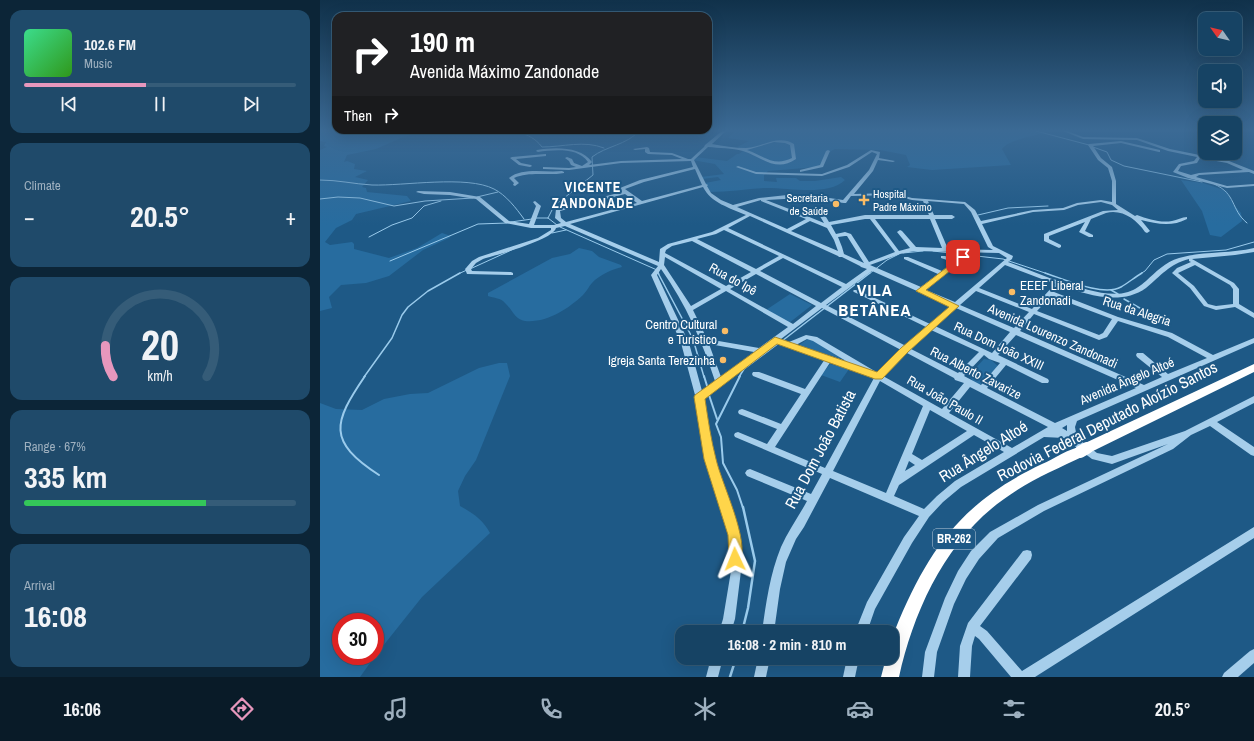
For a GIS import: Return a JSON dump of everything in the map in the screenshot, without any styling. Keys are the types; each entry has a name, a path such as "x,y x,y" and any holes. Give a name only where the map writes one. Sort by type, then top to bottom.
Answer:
{"highway":[{"name":"Rodovia Federal Deputado Aloízio Santos","path":"890,677 899,637 909,612 949,545 971,519 990,501 1080,446 1254,368"}],"street":[{"path":"519,163 522,165 530,166"},
{"path":"571,163 586,167"},
{"path":"586,167 590,163"},
{"path":"515,186 517,183 511,178 520,174 528,173 551,175 586,167 617,163"},
{"name":"Avenida Lourenzo Zandonadi","path":"692,163 710,194 715,199 1013,333 1143,388"},
{"path":"780,173 820,167 824,163"},
{"path":"738,167 756,173 826,174 855,163"},
{"path":"732,207 761,199 806,196 844,202 871,170 874,163"},
{"path":"1104,163 1110,167 1114,181 1114,204"},
{"path":"1192,163 1181,164 1175,170 1177,173 1189,177 1227,187 1254,185"},
{"path":"1228,163 1252,172"},
{"path":"544,168 577,169"},
{"path":"558,210 642,181 695,168"},
{"path":"1189,177 1199,174 1252,172"},
{"path":"418,192 428,194 446,193 478,198 503,220 531,226 559,226 706,185"},
{"path":"622,189 641,203"},
{"path":"850,195 893,194 909,199 965,203 971,207 991,247 1008,255 1008,260 1060,282 1102,296 1124,296 1145,285 1170,264 1186,258 1253,251"},
{"path":"761,199 826,225 871,217 952,217"},
{"path":"925,200 945,249"},
{"path":"980,224 1040,209 1064,209 1099,201 1114,204 1144,225 1147,231"},
{"path":"531,226 539,206 535,202"},
{"path":"559,226 558,210 564,203"},
{"path":"1059,246 1046,240 1046,235 1110,210 1160,222 1178,222 1185,218"},
{"path":"796,213 823,211 826,225 834,236 841,250 841,256"},
{"path":"727,625 736,570 734,535 710,459 701,395 685,343 654,275 659,268 663,249 670,245 724,228 749,215"},
{"path":"871,217 898,253"},
{"path":"1089,218 1082,232 1091,236"},
{"path":"787,231 810,219"},
{"path":"559,226 659,268 679,288 701,330 716,384"},
{"path":"511,274 469,274 468,269 469,265 481,258 540,240 553,232 559,226"},
{"path":"724,228 846,286"},
{"path":"900,232 914,249"},
{"path":"834,236 848,234 870,268"},
{"path":"693,239 823,308"},
{"path":"701,395 761,351 782,342 792,326 823,308 846,286 870,268 898,253 914,249 1000,252"},
{"name":"Rua do Ipê","path":"662,253 792,326"},
{"path":"690,310 783,256"},
{"path":"943,257 957,262"},
{"path":"920,291 963,257"},
{"path":"906,258 941,273"},
{"path":"1186,258 1232,284 1236,289 1236,305"},
{"name":"Rua Dom João Batista","path":"769,625 773,596 785,547 813,499 879,376 904,350 1008,260"},
{"path":"1195,262 1175,273 1192,287 1206,305 1219,308 1236,305 1254,316"},
{"path":"992,357 1060,282"},
{"path":"974,288 1099,338 1103,338 1116,318"},
{"name":"Rua Dom João XXIII","path":"856,291 982,353 1046,381"},
{"name":"Rua da Alegria","path":"1050,293 1116,318 1177,338 1213,358"},
{"name":"Rua Alberto Zavarize","path":"823,308 1055,427"},
{"name":"Rua João Paulo II","path":"782,342 810,337 815,339 865,370 879,376 1011,452"},
{"name":"Avenida Ângelo Altoé","path":"1055,427 1254,340"},
{"path":"705,341 761,351"},
{"path":"782,342 865,370"},
{"path":"958,378 982,353"},
{"path":"1140,355 1168,378"},
{"path":"769,448 830,358"},
{"path":"982,389 1004,363"},
{"path":"756,374 807,393"},
{"path":"944,413 969,384"},
{"path":"1043,434 1080,446 1112,460 1188,433 1254,399"},
{"path":"889,498 908,456 928,404"},
{"path":"742,412 783,428"},
{"path":"1073,418 1071,427 1080,446"},
{"path":"1211,422 1254,452"},
{"path":"1055,427 1080,446"},
{"name":"Rua Ângelo Altoé","path":"864,625 871,606 891,568 926,514 940,499 958,484 1055,427"},
{"path":"896,482 974,430"},
{"path":"928,677 931,652 948,602 962,575 975,555 994,535 1041,508 1170,447 1188,433"},
{"path":"738,435 926,514"},
{"path":"908,456 923,465"},
{"path":"750,473 813,499"},
{"path":"1024,677 1254,532"},
{"path":"964,677 966,646 972,627 1027,555"},
{"path":"972,627 984,635 1019,677"},
{"path":"1228,677 1254,655"},
{"path":"712,677 715,665"},
{"path":"760,677 763,665"},
{"path":"849,677 852,665"}],"shaded area":[{"path":"320,163 351,163 355,164 354,169 367,171 355,177 368,180 362,187 366,188 367,192 407,196 411,201 356,214 352,220 336,228 325,242 330,245 352,242 354,244 354,249 389,258 417,248 442,233 451,236 423,250 389,276 366,283 341,285 329,297 332,308 320,311"},
{"path":"707,163 821,163 817,167 768,171 764,175 764,181 777,182 776,178 796,178 800,181 815,181 841,177 845,180 837,185 818,190 764,188 709,192 705,183 721,180 718,177 702,179 701,177 724,174 715,164"},
{"path":"909,163 1010,163 1011,165 932,170 907,167 910,165"},
{"path":"1181,180 1203,183 1227,191 1234,205 1241,213 1242,221 1221,237 1210,235 1202,211"},
{"path":"579,248 592,251 599,257 621,265 622,267 598,277 577,300 557,314 541,320 525,321 519,319 503,301 488,296 488,293 552,258 570,254"},
{"path":"790,294 812,305 789,323 766,310"},
{"path":"809,338 846,360 798,346"},
{"path":"984,359 991,360 998,366 980,385 974,383 969,375"},
{"path":"499,363 507,363 510,376 476,460 465,476 458,491 460,506 477,517 490,533 422,597 384,645 384,613 332,613 332,665 369,665 360,677 320,677 320,403 336,409 362,410 384,399 410,394 428,393 479,368"},
{"path":"830,364 849,369 840,382 821,375"}],"waterway":[{"path":"548,218 554,206 593,175 592,163"},
{"path":"1117,163 1124,166 1202,182"},
{"path":"320,180 372,185 435,182 482,185 494,189 507,198 524,219"},
{"path":"1214,184 1226,192 1242,218 1247,223"},
{"path":"477,197 498,192"},
{"path":"320,199 338,197 360,198 394,206 425,201 473,198"},
{"path":"369,237 392,225 412,218 424,206 441,201"},
{"path":"978,215 1008,208 1048,206"},
{"path":"536,218 548,218"},
{"path":"548,218 557,225"},
{"path":"511,222 532,219"},
{"path":"390,261 478,224 507,223"},
{"path":"560,227 657,270 659,274"},
{"path":"552,233 566,230"},
{"path":"1140,274 1145,271 1154,260 1167,254 1226,250 1254,242"},
{"path":"470,269 516,248"},
{"path":"903,253 923,251"},
{"path":"933,251 1003,259 1045,273"},
{"path":"869,274 887,260 899,254"},
{"path":"459,274 467,270"},
{"path":"658,273 693,339 704,377"},
{"path":"782,341 870,273"},
{"path":"1045,273 1094,289 1111,290"},
{"path":"1111,290 1121,287 1142,273"},
{"path":"364,377 392,338 402,315 408,307 428,291 459,274"},
{"path":"1111,290 1118,294"},
{"path":"1124,299 1152,315"},
{"path":"739,377 744,369 779,343"},
{"path":"365,376 346,407 340,430 343,441 350,452 379,475"},
{"path":"704,376 708,389"},
{"path":"740,376 716,424 721,437 723,463 737,490 743,508"},
{"path":"708,392 717,419"},
{"path":"743,507 755,561 748,608 744,625"},
{"path":"730,677 734,665"}],"place":[{"name":"Hospital Padre Máximo","path":"864,200"},
{"name":"Secretaria de Saúde","path":"836,204"},
{"name":"EEEF Liberal Zandonadi","path":"1012,292"},
{"name":"Centro Cultural e Turístico","path":"725,331"},
{"name":"Igreja Santa Terezinha","path":"723,360"}],"district":[{"name":"VICENTE ZANDONADE","path":"593,196"},
{"name":"VILA BETÂNEA","path":"875,299"}],"route":[{"path":"735,559 734,535 710,459 699,397 775,340 879,376 904,350 954,306 920,291 963,257"}]}
